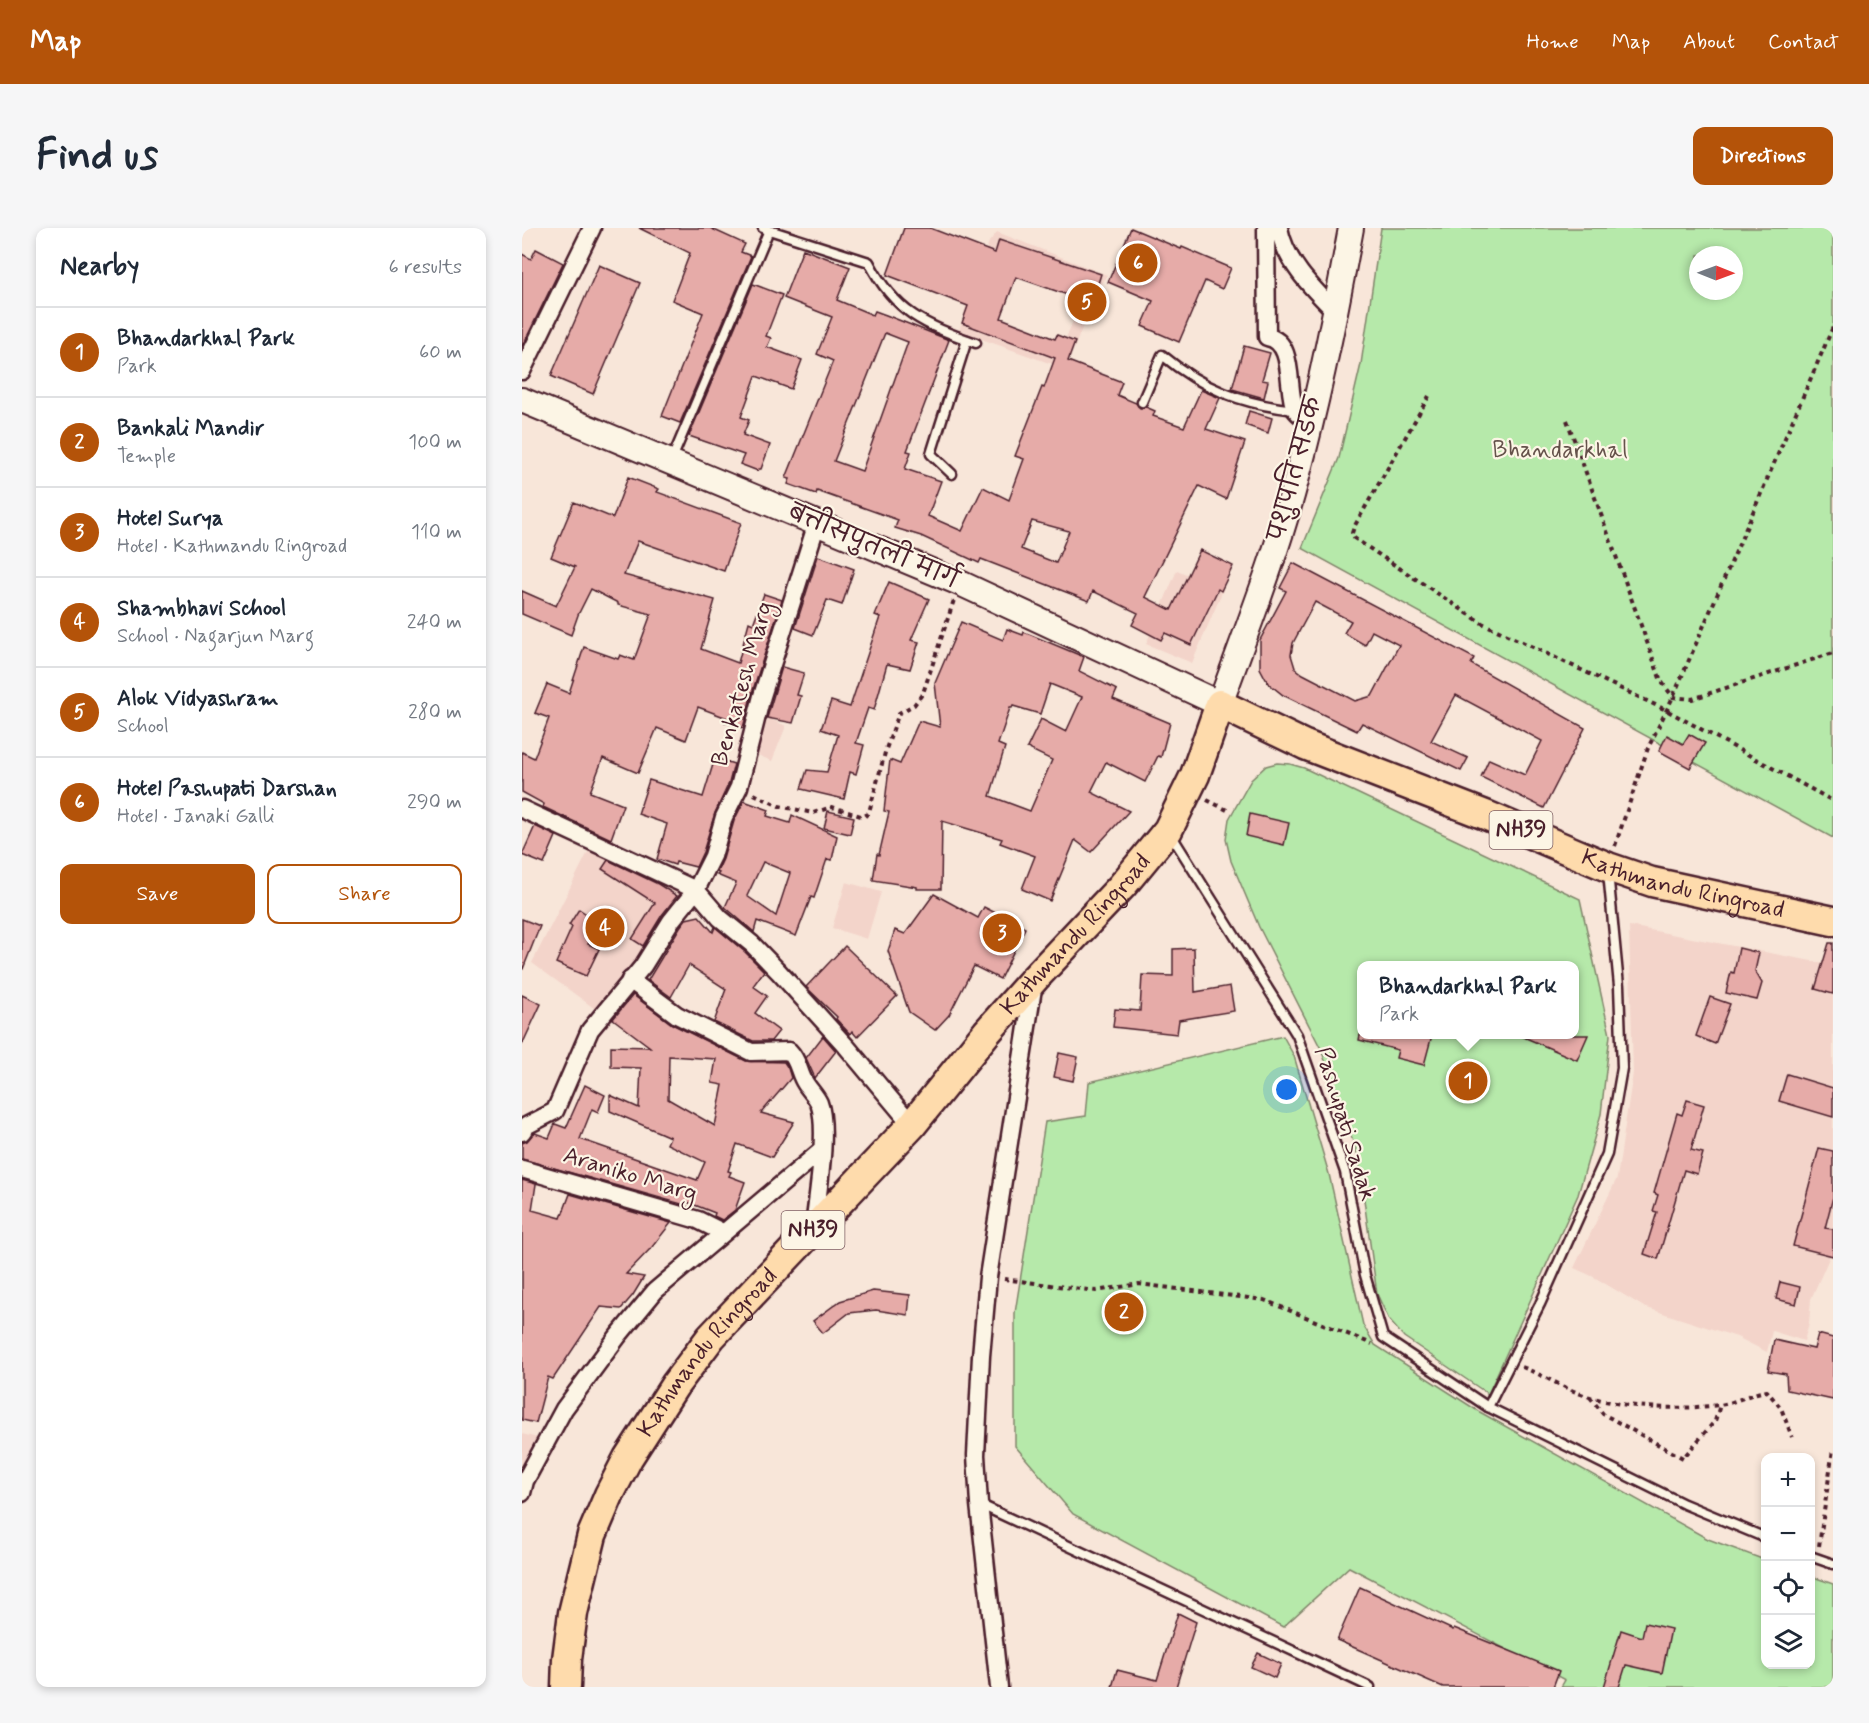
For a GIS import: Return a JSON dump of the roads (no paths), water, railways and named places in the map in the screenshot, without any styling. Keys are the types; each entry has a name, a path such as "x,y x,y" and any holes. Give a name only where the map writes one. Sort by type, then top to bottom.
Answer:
{"highway":[{"name":"Kathmandu Ringroad","path":"566,1687 573,1613 592,1535 628,1458 675,1385 711,1337 912,1125 987,1032 1122,886 1168,830 1195,775 1220,704 1305,745 1488,816 1608,867 1652,882 1833,921"}],"main road":[{"name":"पशुपति सडक","path":"1220,704 1297,478 1303,416 1335,310 1351,228"},
{"name":"बत्तीसपुतली मार्ग","path":"522,400 962,584 1220,704"}],"street":[{"path":"522,371 592,228"},
{"path":"1266,228 1267,337 1272,337 1285,350 1303,416"},
{"path":"1279,228 1282,243 1298,270 1335,310"},
{"name":"Benkatesh Marg","path":"522,1132 526,1126 555,1111 590,1029 643,966 671,921 696,890 713,856 724,817 739,787 762,696 817,523"},
{"path":"522,809 696,890 720,918 752,944 779,972 846,1046 912,1125"},
{"path":"999,1687 979,1504 976,1455 981,1356 988,1277 1035,978"},
{"path":"630,980 677,1015 751,1052 789,1051 796,1058 803,1080 819,1103 822,1150 814,1229"},
{"path":"522,1493 525,1481 564,1409 618,1335 655,1291 722,1232 822,1150"},
{"name":"Araniko Marg","path":"522,1168 698,1220 722,1232"}],"lane":[{"path":"670,462 766,229 869,262 881,285 908,312 933,328 976,343"},
{"path":"952,474 931,454 966,340"},
{"path":"1142,402 1162,355 1182,372 1222,394 1303,416"},
{"name":"Pashupati Sadak","path":"1168,830 1297,1035 1345,1172 1365,1275 1383,1337 1488,1407"},
{"path":"1608,867 1619,986 1622,1068 1607,1154 1545,1294 1488,1407 1684,1504 1761,1536"},
{"path":"979,1504 1370,1687"},
{"path":"1815,1557 1833,1564"}],"place":[{"name":"Hotel Pashupati Darshan","path":"1138,263"},
{"name":"Alok Vidyashram","path":"1087,302"},
{"name":"Shambhavi School","path":"605,928"},
{"name":"Hotel Surya","path":"1002,933"},
{"name":"Bhandarkhal Park","path":"1468,1081"},
{"name":"Bankali Mandir","path":"1124,1312"}],"park label":[{"name":"Bhandarkhal","path":"1560,450"}]}
